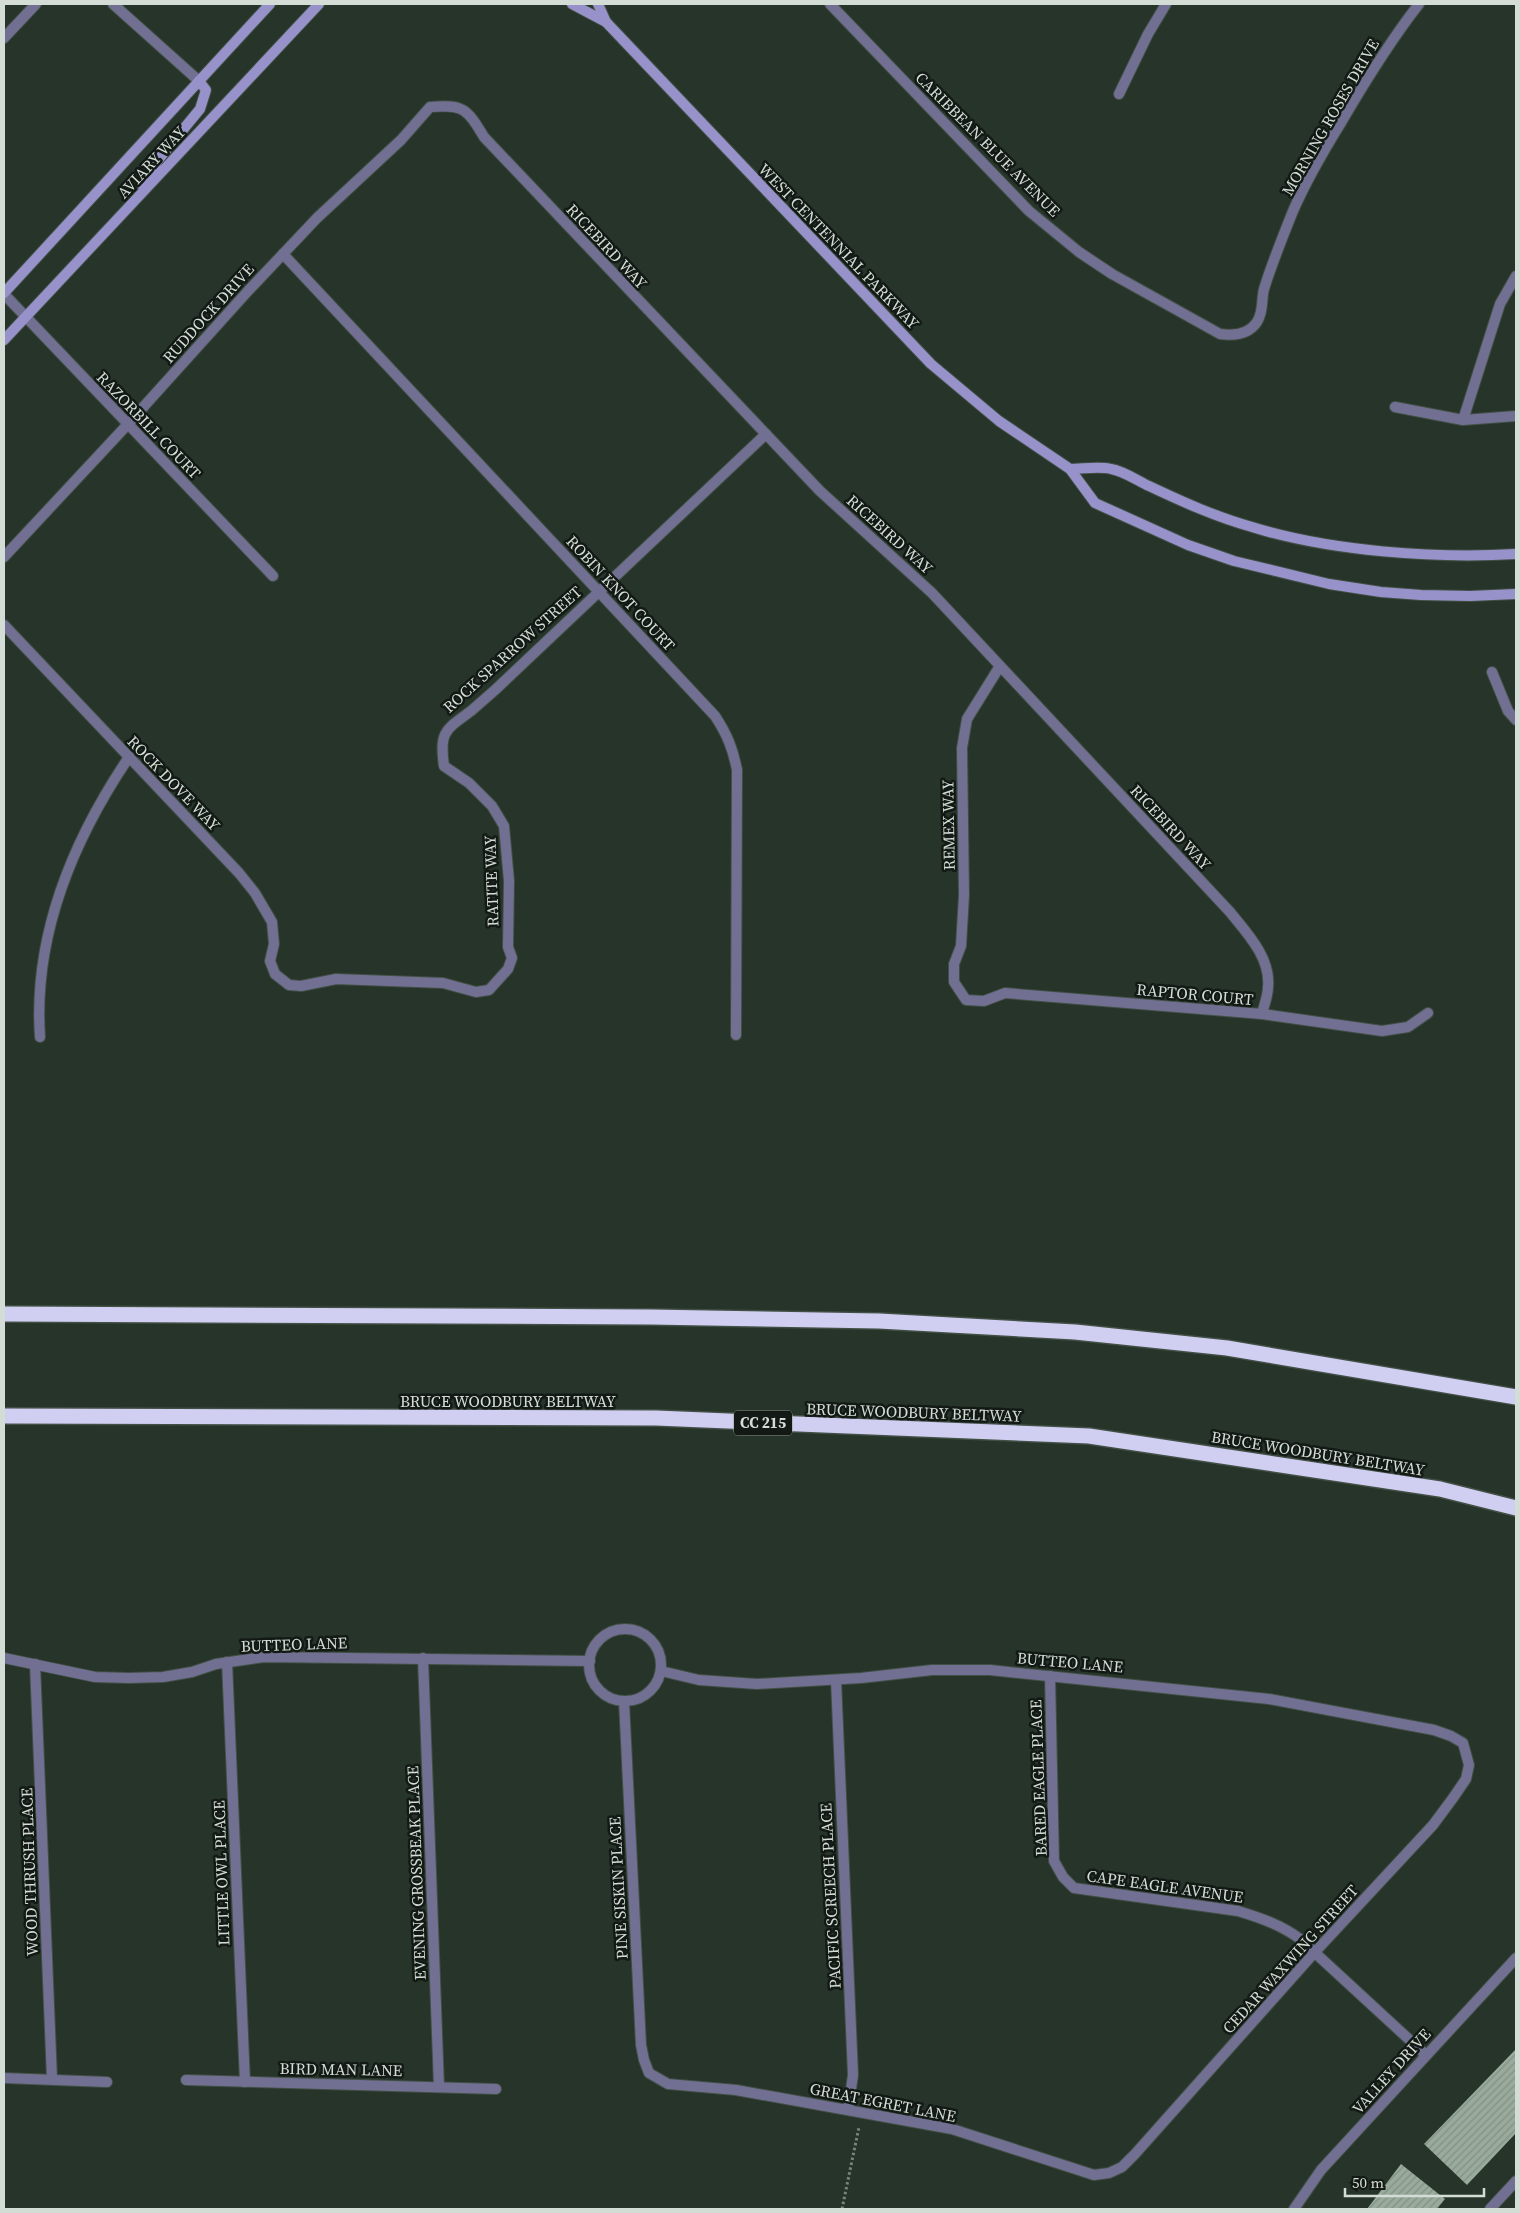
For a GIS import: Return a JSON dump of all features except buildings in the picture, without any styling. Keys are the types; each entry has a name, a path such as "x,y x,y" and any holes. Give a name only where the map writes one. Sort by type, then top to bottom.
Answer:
{"highway":[{"path":"4,1314 650,1317 888,1321 1075,1332 1227,1348 1516,1397"},
{"name":"BRUCE WOODBURY BELTWAY","path":"4,1416 656,1418 1089,1436 1440,1489 1516,1508"}],"main road":[{"name":"AVIARY WAY","path":"4,294 270,4"},
{"name":"AVIARY WAY","path":"4,340 319,4"},
{"name":"WEST CENTENNIAL PARKWAY","path":"572,4 606,22 931,364 999,421 1070,469 1095,503 1188,545 1234,561 1329,584 1381,592 1470,596 1516,594"},
{"name":"WEST CENTENNIAL PARKWAY","path":"598,4 606,22"},
{"path":"135,201 158,160 200,109 206,90 198,82"},
{"path":"1070,469 1112,468 1210,514 1254,528 1304,540 1350,547 1433,554 1479,556 1516,554"}],"street":[{"path":"4,38 36,4"},
{"path":"113,4 198,82"},
{"name":"CARIBBEAN BLUE AVENUE","path":"830,4 1029,211 1056,234 1112,274 1220,334 1233,336 1246,331"},
{"path":"1119,94 1148,34 1166,4"},
{"name":"MORNING ROSES DRIVE","path":"1246,331 1257,322 1263,306 1263,291 1309,177 1361,87 1400,27 1419,4"},
{"name":"RUDDOCK DRIVE","path":"4,557 317,218 400,140 430,107 447,105"},
{"name":"RICEBIRD WAY","path":"447,105 460,107 473,119 484,137 766,434 820,490 932,593 1230,912 1254,942 1267,969 1268,987 1262,1014"},
{"name":"ROBIN KNOT COURT","path":"283,254 715,716 727,734 734,752 737,770 736,1035"},
{"path":"1463,420 1500,304 1516,276"},
{"name":"RAZORBILL COURT","path":"4,294 273,576"},
{"path":"1395,407 1463,420 1516,416"},
{"name":"ROCK SPARROW STREET","path":"441,749 447,730 454,721 495,690 766,434"},
{"name":"ROCK DOVE WAY","path":"4,626 239,873 255,893 272,922 274,944 270,961 275,974 282,978"},
{"name":"REMEX WAY","path":"960,991 954,982 954,964 961,946 964,895 962,748 967,720 1000,666"},
{"path":"1492,672 1508,711 1516,720"},
{"name":"RATITE WAY","path":"282,978 289,984 302,986 336,979 443,982 476,992 489,990 508,970 512,958 508,947 509,881 504,826 492,806 469,783 444,766 441,749"},
{"path":"40,1037 38,997 48,930 67,873 84,831 129,757"},
{"name":"RAPTOR COURT","path":"960,991 966,1000 984,1001 1005,993 1262,1014 1382,1031 1408,1027 1428,1013"},
{"path":"619,1630 632,1630 645,1635 655,1644 660,1657 661,1671 657,1683 648,1693 637,1700 624,1701 610,1698 596,1686 591,1674 590,1661 594,1648 603,1637 619,1630"},
{"name":"BUTTEO LANE","path":"4,1658 95,1677 129,1678 163,1677 192,1672 227,1662 264,1657 590,1661"},
{"name":"EVENING GROSSBEAK PLACE","path":"423,1658 439,2086"},
{"name":"LITTLE OWL PLACE","path":"227,1662 245,2082"},
{"name":"WOOD THRUSH PLACE","path":"35,1664 52,2079"},
{"name":"BUTTEO LANE","path":"661,1671 699,1680 728,1683 776,1683 836,1680 907,1672 957,1669 990,1670 1221,1693 1326,1709 1434,1730 1451,1736 1463,1744 1465,1751"},
{"name":"BARED EAGLE PLACE","path":"1050,1676 1054,1861 1063,1877"},
{"name":"PACIFIC SCREECH PLACE","path":"836,1680 853,2075 848,2110"},
{"name":"PINE SISKIN PLACE","path":"624,1701 641,2046 644,2060 650,2073"},
{"name":"CEDAR WAXWING STREET","path":"1109,2173 1122,2167 1135,2154 1315,1952 1420,1839 1454,1798 1466,1779 1469,1765 1465,1751"},
{"name":"CAPE EAGLE AVENUE","path":"1063,1877 1074,1888 1202,1904 1238,1911 1286,1928 1315,1952 1426,2055"},
{"name":"VALLEY DRIVE","path":"1294,2209 1321,2170 1516,1958"},
{"name":"GREAT EGRET LANE","path":"650,2073 668,2084 736,2090 952,2129 1094,2175 1109,2173"},
{"path":"4,2078 107,2082"},
{"name":"BIRD MAN LANE","path":"186,2080 496,2089"},
{"path":"1490,2209 1516,2181"}],"path":[{"path":"842,2209 862,2112"}]}
